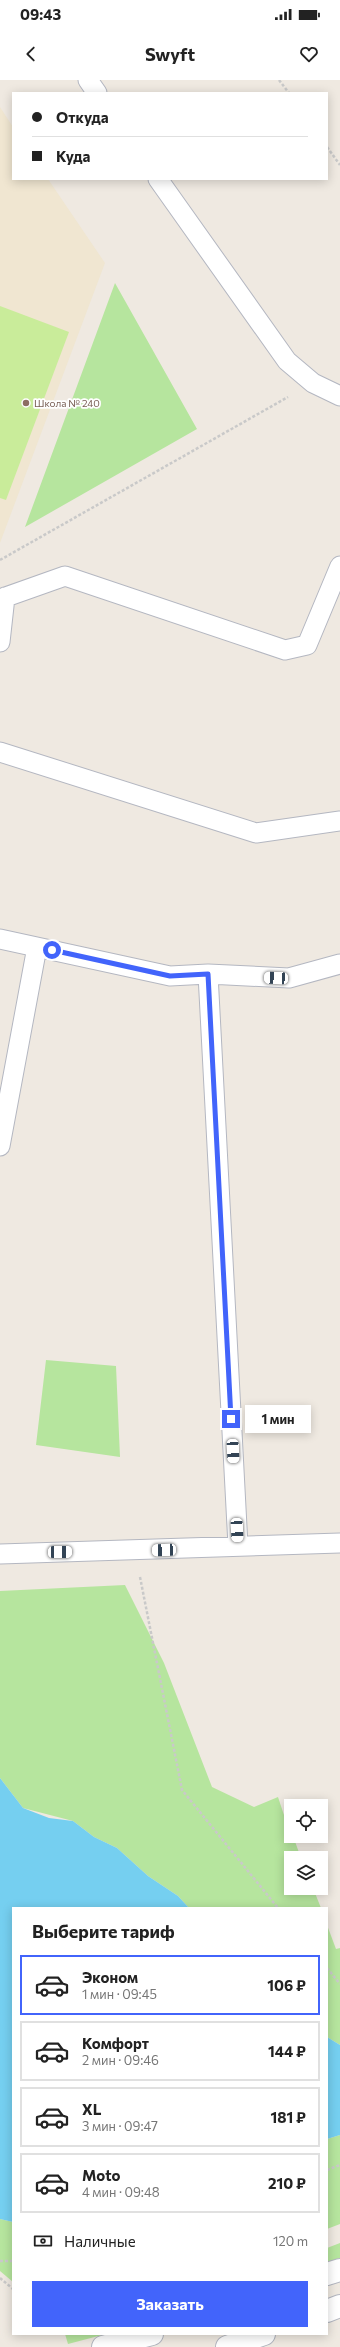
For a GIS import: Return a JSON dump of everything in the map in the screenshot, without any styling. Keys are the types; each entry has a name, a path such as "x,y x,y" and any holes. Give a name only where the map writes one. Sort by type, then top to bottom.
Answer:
{"street":[{"path":"328,2274 340,2270"},
{"path":"328,2311 340,2306"},
{"path":"103,2347 148,2335"},
{"path":"227,2347 261,2335"}],"lane":[{"path":"88,80 96,92"},
{"path":"159,180 287,360 312,383 340,396"},
{"path":"0,642 2,598 65,576 285,650 307,645 340,566"},
{"path":"0,752 256,832 340,820"},
{"path":"0,939 170,976 208,974 289,978 340,964"},
{"path":"0,1146 37,947"},
{"path":"208,974 238,1546"},
{"path":"0,1554 134,1551 340,1543"}],"path":[{"path":"280,80 288,92"},
{"path":"328,148 340,165"},
{"path":"0,560 312,383"},
{"path":"134,1551 182,1790 277,1907"},
{"path":"328,1969 340,1984"},
{"path":"328,2170 340,2165"},
{"path":"0,2261 12,2261"},
{"path":"0,2278 12,2288"}],"shaded area":[{"name":"Школа № 240","path":"0,107 12,125 12,180 49,180 105,263 0,543"}],"green space":[{"path":"115,283 197,429 25,527"},
{"path":"0,306 69,332 6,500 0,498"},
{"path":"46,1360 116,1366 120,1457 36,1445"},
{"path":"125,1585 164,1663 212,1787 254,1807 278,1797 284,1815 284,1843 296,1843 298,1851 284,1851 284,1895 316,1895 321,1907 188,1907 178,1896 148,1876 117,1848 94,1837 73,1821 23,1808 0,1778 0,1591"},
{"path":"328,1928 336,1949 340,1948 340,2045 328,2038"},
{"path":"340,2135 340,2224 328,2229 328,2139"},
{"path":"0,2219 12,2222 12,2281 0,2271"},
{"path":"340,2243 340,2258 328,2262 328,2248"},
{"path":"65,2335 102,2335 68,2344"}],"water":[{"path":"0,1778 23,1808 49,1818 73,1821 94,1837 117,1848 148,1876 178,1896 188,1907 12,1907 12,2222 0,2219"},
{"path":"328,2038 340,2045 340,2135 328,2139"}],"place":[{"name":"Школа № 240","path":"26,403"}],"route":[{"path":"52,950 170,976 208,974 231,1419"}]}
